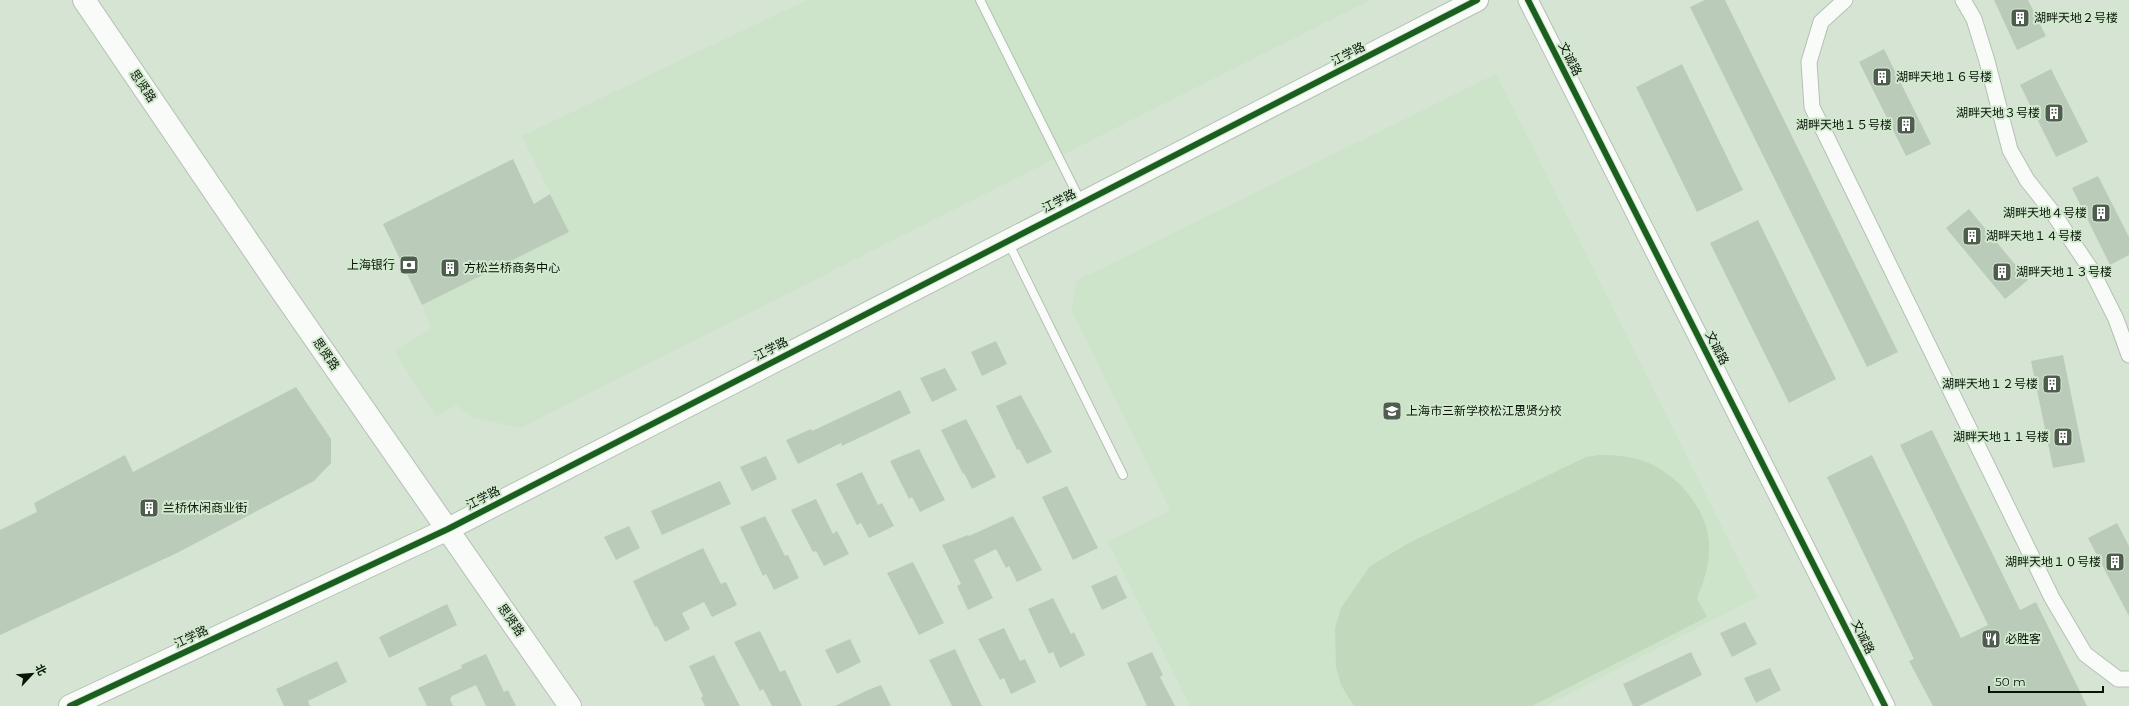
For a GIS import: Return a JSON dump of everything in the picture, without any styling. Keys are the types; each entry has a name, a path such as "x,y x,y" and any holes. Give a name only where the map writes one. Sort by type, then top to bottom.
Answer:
{"main road":[{"name":"思贤路","path":"84,0 279,286 570,706"},
{"name":"江学路","path":"70,706 448,528 1477,0"}],"street":[{"name":"文诚路","path":"1528,0 1885,706"},
{"path":"1844,0 1820,22 1809,62 1812,107 2052,598 2085,654 2118,679 2129,679"},
{"path":"1963,0 1974,19 1987,61 2010,150 2027,180 2053,213 2092,271 2116,319 2129,355"}],"lane":[{"path":"980,0 1081,202"},
{"path":"1007,240 1123,475"}],"shaded area":[{"path":"807,0 1370,0 520,428 473,417 456,405 436,416 394,351 431,329 422,305 569,232 522,136"},
{"name":"上海市三新学校松江思贤分校","path":"1496,74 1757,597 1546,706 1190,706 1108,542 1170,510 1072,311 1076,281"},
{"path":"1599,455 1633,458 1655,466 1676,481 1693,501 1705,523 1709,543 1707,568 1697,598 1707,617 1532,706 1354,706 1341,685 1336,667 1335,628 1341,608 1370,566 1409,543 1586,457"}],"building":[{"path":"1705,0 1725,0 1898,352 1867,367 1690,7"},
{"name":"湖畔天地２号楼","path":"1994,0 2028,0 2046,36 2017,50"},
{"path":"1884,49 1931,144 1906,156 1859,62"},
{"path":"1682,64 1743,190 1697,212 1636,87"},
{"name":"湖畔天地３号楼","path":"2051,69 2088,142 2056,157 2020,85"},
{"name":"方松兰桥商务中心","path":"513,159 534,204 550,194 569,232 422,305 383,224"},
{"name":"湖畔天地４号楼","path":"2098,176 2129,237 2129,255 2110,265 2072,188"},
{"path":"1969,209 2028,280 2005,299 1946,228"},
{"path":"1758,220 1836,379 1789,403 1710,243"},
{"path":"996,341 1007,364 982,376 971,352"},
{"path":"2063,355 2085,462 2053,468 2031,361"},
{"path":"945,368 957,390 932,402 920,378"},
{"name":"兰桥休闲商业街","path":"296,387 331,439 331,463 314,481 177,553 0,635 0,530 37,512 34,503 125,455 133,472"},
{"path":"900,390 911,413 842,446 841,443 798,464 786,440 811,429 812,431"},
{"path":"1021,395 1052,452 1027,464 1019,449 1017,450 996,406"},
{"path":"966,419 996,477 972,489 941,430"},
{"path":"1932,430 2020,610 2036,602 2087,706 1933,706 1909,661 1914,659 1827,477 1872,455 1961,638 1988,625 1900,445"},
{"path":"919,449 945,500 920,512 912,497 909,499 890,461"},
{"path":"766,456 777,479 752,491 740,467"},
{"path":"862,472 878,505 882,503 894,526 869,538 861,523 857,525 836,484"},
{"path":"720,481 731,504 662,535 651,511"},
{"path":"1067,486 1098,548 1073,560 1042,497"},
{"path":"816,499 833,534 837,531 849,554 824,566 816,551 813,552 791,510"},
{"path":"765,516 785,556 788,555 799,578 774,590 766,574 763,576 740,527"},
{"path":"1013,516 1042,570 1017,582 1009,566 1006,568 996,549 974,560 993,598 968,610 957,586 961,584 942,545 968,535 969,536"},
{"name":"湖畔天地１０号楼","path":"2117,523 2129,546 2129,616 2088,538"},
{"path":"629,526 640,548 616,560 604,537"},
{"path":"703,548 721,584 726,582 737,605 712,617 704,602 682,613 690,629 665,642 657,626 655,627 633,581"},
{"path":"913,562 944,623 919,635 887,573"},
{"path":"1116,575 1127,598 1102,610 1091,586"},
{"path":"1053,598 1071,634 1074,632 1085,655 1060,668 1053,652 1049,654 1028,609"},
{"path":"447,604 457,625 389,658 379,637"},
{"path":"1745,622 1757,644 1732,657 1720,633"},
{"path":"1004,628 1020,661 1025,659 1036,682 1011,694 1004,678 1000,680 978,639"},
{"path":"760,631 780,672 785,670 802,706 772,706 763,689 760,691 734,642"},
{"path":"850,639 861,662 837,674 825,650"},
{"path":"955,649 982,706 952,706 929,660"},
{"path":"1152,652 1163,675 1160,677 1175,706 1147,706 1127,663"},
{"path":"1691,652 1702,675 1639,706 1633,706 1623,684"},
{"path":"486,654 504,692 508,690 516,706 486,706 476,685 452,696 450,699 453,706 427,706 418,688 462,668 461,665"},
{"path":"714,655 740,706 705,706 701,698 703,696 689,666"},
{"path":"337,661 347,682 308,701 310,706 284,706 276,689"},
{"path":"1770,668 1781,690 1756,703 1744,678"},
{"path":"881,685 891,706 835,706 868,690"}],"cycle path":[{"path":"70,706 448,529 1477,0"},
{"path":"1528,0 1885,706"}],"place":[{"name":"湖畔天地２号楼","path":"2020,18"},
{"name":"湖畔天地１６号楼","path":"1882,77"},
{"name":"湖畔天地３号楼","path":"2054,113"},
{"name":"湖畔天地１５号楼","path":"1906,125"},
{"name":"湖畔天地４号楼","path":"2101,213"},
{"name":"湖畔天地１４号楼","path":"1972,236"},
{"name":"上海银行","path":"409,265"},
{"name":"方松兰桥商务中心","path":"450,268"},
{"name":"湖畔天地１３号楼","path":"2002,272"},
{"name":"湖畔天地１２号楼","path":"2052,384"},
{"name":"上海市三新学校松江思贤分校","path":"1392,411"},
{"name":"湖畔天地１１号楼","path":"2063,437"},
{"name":"兰桥休闲商业街","path":"149,508"},
{"name":"湖畔天地１０号楼","path":"2115,562"},
{"name":"必胜客","path":"1991,639"}]}
